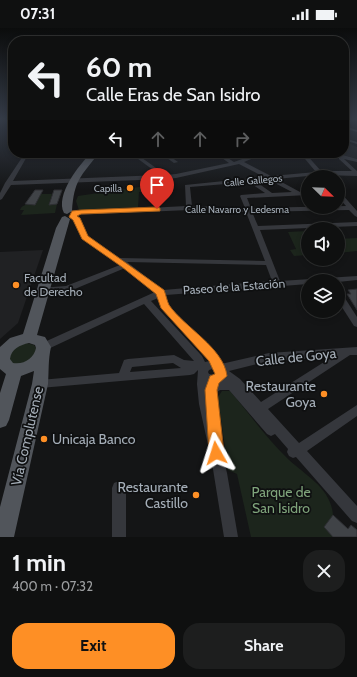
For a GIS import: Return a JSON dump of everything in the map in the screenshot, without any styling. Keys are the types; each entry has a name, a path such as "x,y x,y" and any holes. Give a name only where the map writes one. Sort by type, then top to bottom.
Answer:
{"main road":[{"path":"29,338 43,290 70,215 69,189 78,172 91,158"},
{"path":"0,420 6,367 2,356 5,348 22,339 29,338 40,341 42,353 29,367 6,367"},
{"name":"Vía Complutense","path":"3,537 40,384 42,353"}],"street":[{"path":"0,198 24,158"},
{"path":"139,158 166,177"},
{"path":"170,158 176,162"},
{"path":"224,158 233,164"},
{"path":"8,183 180,176 233,164 251,158"},
{"path":"306,158 317,170"},
{"path":"341,158 357,173"},
{"path":"347,158 357,161"},
{"path":"240,162 299,194"},
{"name":"Calle Gallegos","path":"345,174 357,173"},
{"path":"180,176 187,186 189,208"},
{"name":"Calle Gallegos","path":"187,186 301,176"},
{"path":"250,180 271,195"},
{"path":"277,284 243,196 299,194"},
{"path":"345,201 357,215"},
{"name":"Calle Navarro y Ledesma","path":"70,215 189,208 248,210 350,206 357,203"},
{"path":"70,215 76,218 85,238 126,265 161,293 164,306 213,358 217,376 214,443"},
{"path":"255,228 357,224"},
{"path":"118,260 269,263"},
{"path":"43,290 67,289 126,265"},
{"path":"345,279 357,278"},
{"name":"Paseo de la Estación","path":"42,353 161,293 301,282"},
{"path":"145,300 200,367 206,378 217,376 236,382 357,516"},
{"path":"345,305 357,324"},
{"name":"Calle de Goya","path":"200,367 208,365 217,376 269,357 352,352"},
{"name":"Calle de Goya","path":"260,408 352,352"},
{"path":"40,384 190,371 200,367"},
{"path":"200,367 207,415 214,443 231,537"},
{"path":"217,376 226,380 232,386 292,452 297,451 357,410"},
{"path":"119,488 119,537"}],"shaded area":[{"path":"349,143 357,147 357,159 349,157"},
{"name":"Facultad de Derecho","path":"43,250 18,323 0,339 0,252"}],"green space":[{"path":"146,186 146,191 139,192 138,207 79,210 76,201 78,196"},
{"path":"41,194 52,194 49,204 57,204 55,213 21,215 24,210 20,210 21,208 24,205 36,204"},
{"path":"301,231 301,256 294,256 290,250 296,249 288,232"},
{"path":"357,238 357,251 345,252 345,239"},
{"path":"26,343 34,345 36,348 35,355 25,364 11,364 8,355 12,348"},
{"name":"Parque de San Isidro","path":"222,391 230,391 280,451 323,490 328,497 333,515 324,527 333,537 251,537 237,474 228,470 218,397"}],"building":[{"path":"35,190 43,190 35,205 25,204"},
{"path":"54,190 62,190 57,204 49,205"},
{"path":"357,289 357,310 347,294 351,294 348,290"},
{"path":"333,515 348,529 351,525 357,530 357,537 333,537 324,527"}],"place":[{"name":"Capilla","path":"130,188"},
{"name":"Facultad de Derecho","path":"16,285"},
{"name":"Restaurante Goya","path":"324,394"},
{"name":"Unicaja Banco","path":"44,439"},
{"name":"Restaurante Castillo","path":"196,495"}],"route":[{"path":"157,209 81,212 75,213 75,216 73,217 76,218 85,238 126,265 161,293 164,306 213,358 217,366 222,371 221,376 215,380 211,390 215,425 214,443 216,453"}]}
